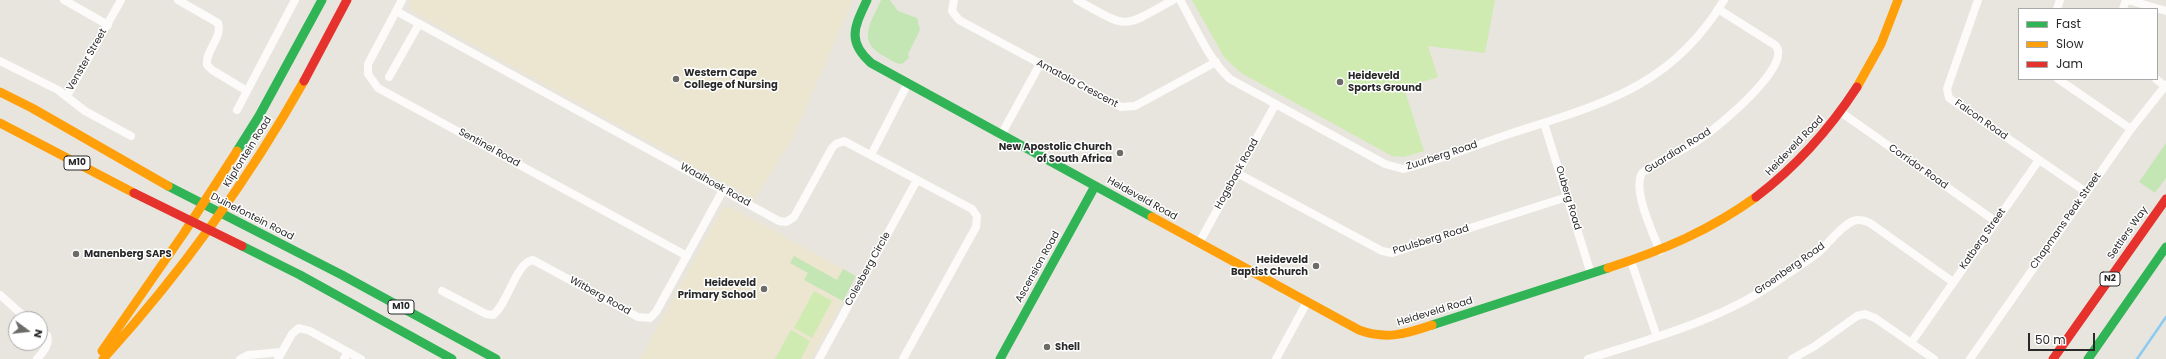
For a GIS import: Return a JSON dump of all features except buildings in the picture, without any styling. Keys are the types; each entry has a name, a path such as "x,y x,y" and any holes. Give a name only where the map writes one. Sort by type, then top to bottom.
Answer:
{"main road":[{"name":"Klipfontein Road","path":"96,359 192,221 202,203 259,116 322,0"},
{"name":"Klipfontein Road","path":"104,359 159,296 210,230 272,136 347,0"},
{"name":"Heideveld Road","path":"867,0 854,31 857,49 871,63 1307,302 1364,332 1376,336 1394,336 1660,252 1687,240 1743,208 1765,192 1788,172 1842,113 1875,56 1898,0"},
{"name":"Duinefontein Road","path":"0,92 202,203 342,275 496,359"},
{"name":"M10","path":"0,123 300,275 452,359"},
{"name":"Ascension Road","path":"1002,358 1096,186"},
{"name":"Settlers Way","path":"2054,359 2166,199"},
{"path":"2088,359 2166,247"}],"street":[{"path":"64,0 108,25"},
{"name":"Venster Street","path":"0,61 67,96 121,0"},
{"path":"178,0 218,23 219,31 208,56 207,65 212,70 247,90"},
{"path":"237,110 295,0"},
{"name":"Sentinel Road","path":"402,0 368,64 368,74 378,88 687,256"},
{"name":"Amatola Crescent","path":"954,0 952,11 956,18 1115,105 1127,108 1135,106 1216,62"},
{"path":"1077,0 1117,22 1126,23 1137,21 1173,0"},
{"name":"Zuurberg Road","path":"1180,0 1216,62 1223,72 1238,84 1396,169 1410,167 1618,97 1640,85 1662,70 1689,47 1724,0"},
{"name":"Falcon Road","path":"1978,0 1949,83 1947,94 1955,104 2039,160"},
{"path":"2127,0 2155,8"},
{"name":"Guardian Road","path":"1660,252 1639,191 1639,179 1642,173 1684,150 1722,123 1745,101 1775,67 1779,57 1778,48 1775,45 1718,9"},
{"name":"Waaihoek Road","path":"396,11 779,221 786,222 795,214 836,144 848,142 972,209 977,216 976,227 903,359"},
{"path":"389,77 419,24"},
{"path":"1001,135 1040,64"},
{"path":"2059,80 2131,129"},
{"path":"2157,80 2166,86"},
{"path":"871,155 908,83"},
{"name":"Chapmans Peak Street","path":"1970,359 2131,129 2166,86"},
{"path":"67,96 85,111 131,136"},
{"name":"Hogsback Road","path":"1199,243 1275,105"},
{"name":"Corridor Road","path":"1842,113 1995,221"},
{"name":"Ouberg Road","path":"1544,123 1591,274"},
{"path":"2039,160 2086,192"},
{"name":"Katberg Street","path":"1911,343 2039,160"},
{"name":"Paulsberg Road","path":"1237,173 1382,251 1392,253 1567,197"},
{"name":"Colesberg Circle","path":"818,359 917,180"},
{"name":"Witberg Road","path":"442,291 486,314 493,315 500,308 522,266 528,261 533,260 646,319 656,312 723,190"},
{"name":"Groenberg Road","path":"1588,359 1657,337 1722,312 1770,287 1818,252 1849,223 1857,220 1865,220 1870,223 1953,282"},
{"path":"1631,261 1657,337"},
{"path":"0,295 18,311"},
{"path":"1276,359 1307,302"},
{"path":"1792,359 1815,346 1857,316 1865,314 1875,318 1934,359"},
{"path":"240,359 248,355 280,356 292,334 299,328 310,331 346,355 361,359"},
{"path":"37,359 44,351"}],"shaded area":[{"name":"Western Cape College of Nursing","path":"410,0 853,0 792,139 755,200 412,11"},
{"name":"Heideveld Primary School","path":"731,207 856,276 811,359 640,359 722,209"}],"green space":[{"path":"881,0 890,0 898,11 917,18 920,30 908,54 909,58 902,64 894,62 874,49 868,37 868,30"},
{"name":"Heideveld Sports Ground","path":"1192,0 1495,0 1485,53 1428,46 1438,77 1407,87 1405,91 1424,151 1404,157 1392,156 1241,73 1224,57"},
{"path":"2166,143 2166,178 2155,193 2139,182"},
{"path":"794,256 837,280 843,269 856,276 843,301 804,280 808,273 790,263"},
{"path":"814,291 832,301 812,338 794,328"},
{"path":"791,330 810,341 801,359 775,359"}],"waterway":[{"path":"2137,359 2166,317"}],"traffic: fast":[{"path":"237,151 259,116 322,0"},
{"path":"867,0 856,26 855,33 858,48 871,63 1152,217"},
{"path":"168,186 342,275 496,359"},
{"path":"1000,359 1095,186"},
{"path":"242,246 300,275 452,359"},
{"path":"2088,359 2166,247"},
{"path":"1432,325 1608,268"}],"traffic: slow":[{"path":"1857,87 1881,44 1898,0"},
{"path":"103,359 132,327 186,260 211,226 260,155 304,81"},
{"path":"0,92 32,108 168,186"},
{"path":"0,123 134,193"},
{"path":"102,351 184,233 237,151"},
{"path":"1608,268 1667,247 1703,230 1756,197"},
{"path":"1152,217 1359,330 1378,335 1396,335 1432,325"}],"traffic: jam":[{"path":"304,81 347,0"},
{"path":"1756,197 1799,160 1824,133 1857,87"},
{"path":"134,193 242,246"},
{"path":"2053,359 2166,199"}],"place":[{"name":"Western Cape College of Nursing","path":"676,79"},
{"name":"Heideveld Sports Ground","path":"1340,82"},
{"name":"New Apostolic Church of South Africa","path":"1120,153"},
{"name":"Manenberg SAPS","path":"76,254"},
{"name":"Heideveld Baptist Church","path":"1316,266"},
{"name":"Heideveld Primary School","path":"764,289"},
{"name":"Shell","path":"1047,347"}]}
